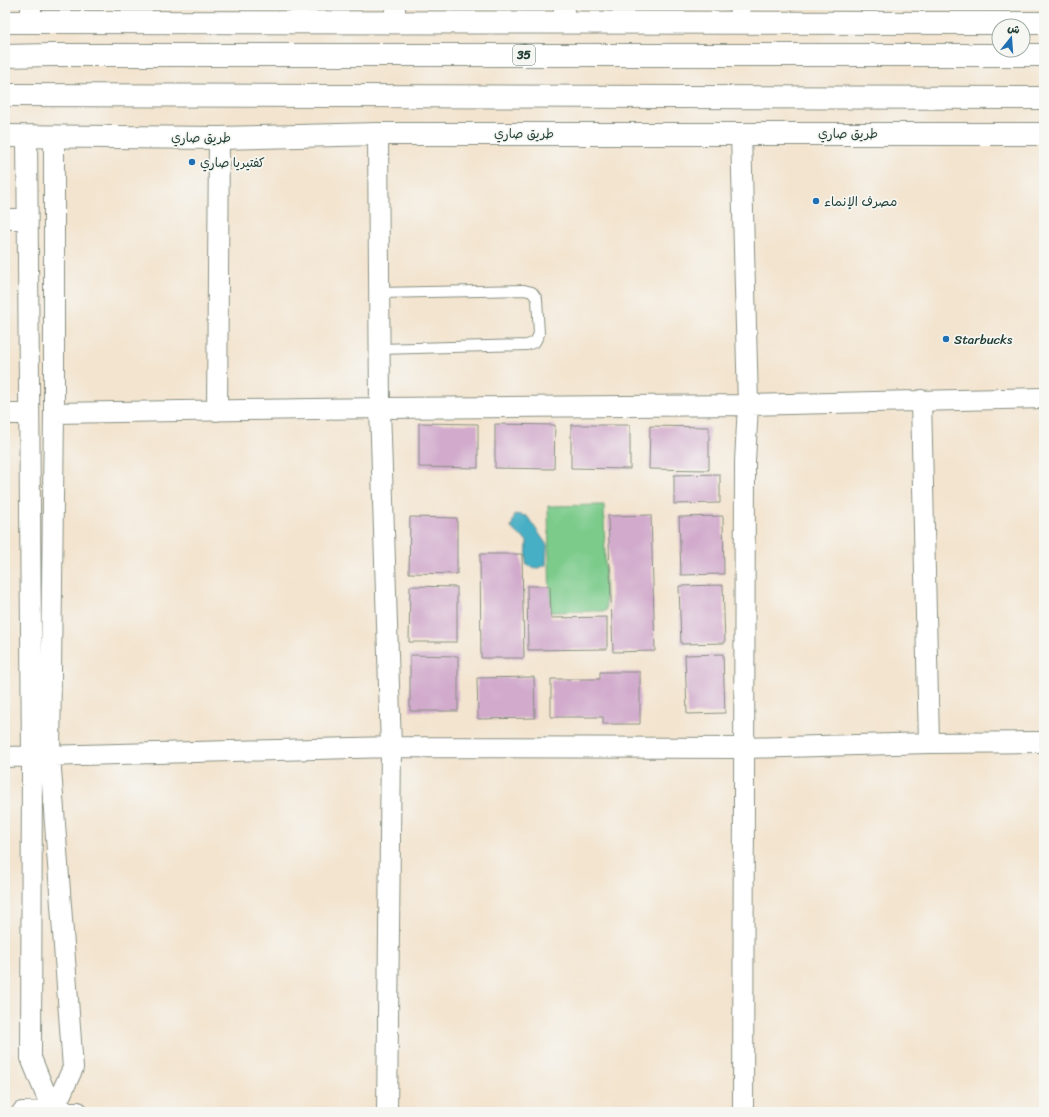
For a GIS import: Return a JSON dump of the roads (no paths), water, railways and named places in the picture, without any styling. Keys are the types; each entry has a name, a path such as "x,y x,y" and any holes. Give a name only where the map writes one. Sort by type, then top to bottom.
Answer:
{"main road":[{"path":"5,22 31,14 740,14 1044,23"},
{"name":"35","path":"5,55 1044,55"},
{"path":"5,95 1044,98"},
{"path":"5,98 65,95"},
{"name":"طريق صاري","path":"5,136 219,138 378,134 1044,134"}],"street":[{"path":"740,133 748,405 744,461 745,748 743,1112"},
{"path":"378,134 380,408 391,747 387,1112"},
{"path":"27,136 29,414 41,756 73,1068 53,1112"},
{"path":"53,1112 31,1058 54,413 54,136"},
{"path":"217,411 219,138"},
{"path":"5,219 27,219"},
{"path":"54,413 380,408 748,405 1044,398"},
{"path":"921,400 928,743"},
{"path":"5,414 29,414"},
{"path":"5,757 391,747 745,748 928,743 1044,742"},
{"path":"22,1112 78,1112"}],"lane":[{"path":"379,293 516,290 532,292 537,299 538,334 534,342 527,345 380,349"}],"water":[{"path":"515,514 527,516 547,545 546,565 535,569 526,564 527,541 511,528"}],"place":[{"name":"كفتيريا صاري","path":"192,162"},
{"name":"مصرف الإنماء","path":"816,201"},
{"name":"Starbucks","path":"946,339"}]}
